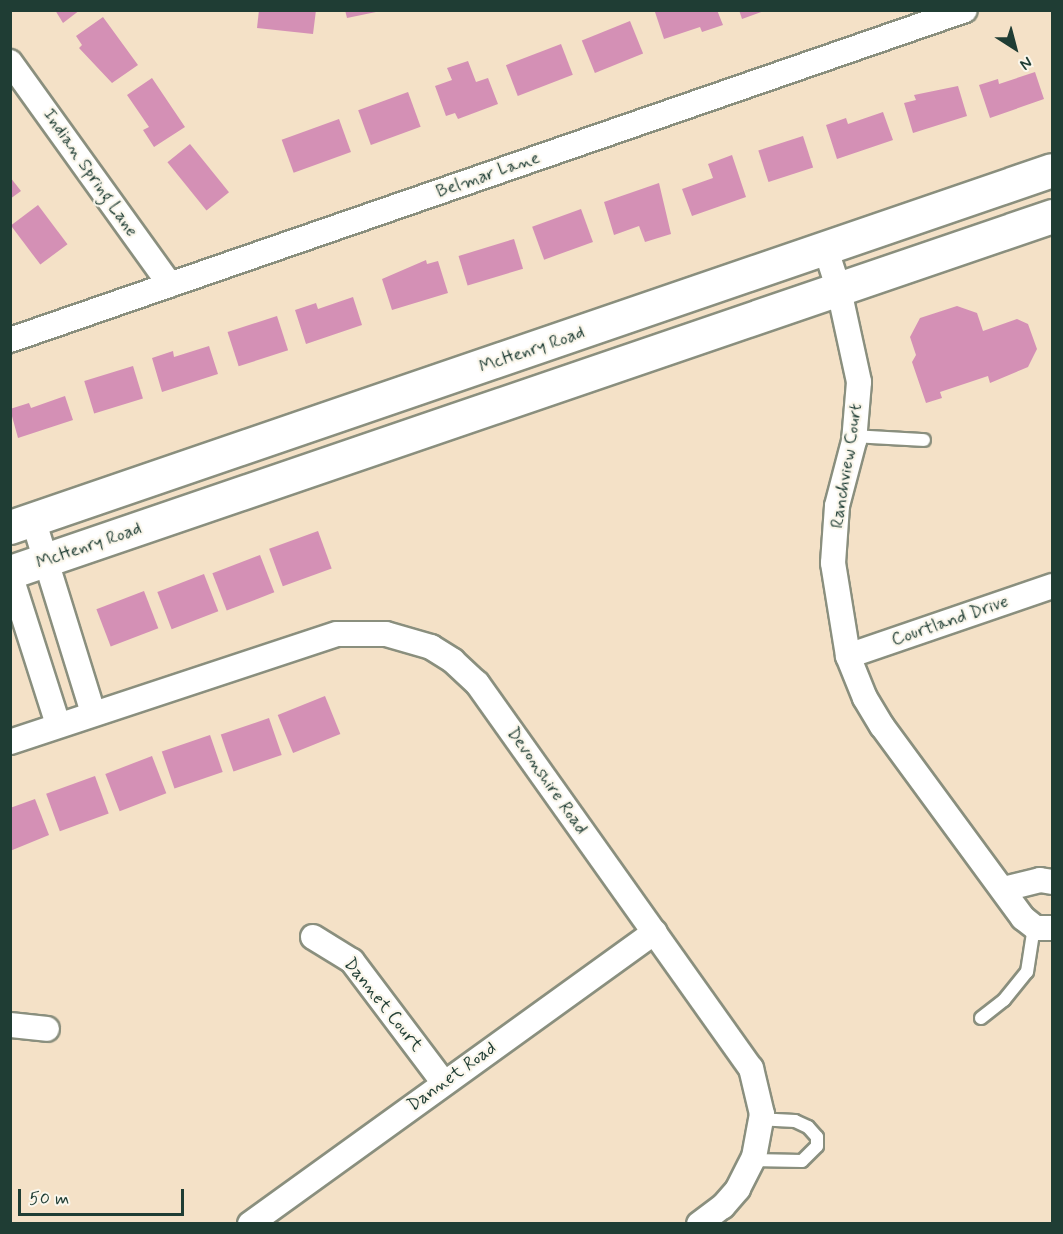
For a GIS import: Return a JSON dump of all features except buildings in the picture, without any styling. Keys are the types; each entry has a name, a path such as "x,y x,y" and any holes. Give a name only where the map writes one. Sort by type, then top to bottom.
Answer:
{"main road":[{"name":"McHenry Road","path":"22,523 826,250 1053,170"},
{"name":"McHenry Road","path":"10,573 1053,216"}],"street":[{"name":"Belmar Lane","path":"10,340 965,10"},
{"name":"Indian Spring Lane","path":"10,62 170,285"},
{"name":"Ranchview Court","path":"826,250 839,290 860,382 854,436 837,506 833,563 848,656 865,698 882,726 1004,889 1023,918 1043,928"},
{"path":"22,523 46,560 93,713"},
{"path":"10,573 58,724"},
{"name":"Courtland Drive","path":"848,656 1053,586"},
{"name":"Devonshire Road","path":"10,742 58,724 337,634 386,634 431,647 477,683 751,1068 761,1119 752,1160 738,1189 723,1206 699,1224"},
{"path":"1004,889 1051,877"},
{"name":"Dannet Road","path":"250,1224 655,932"},
{"name":"Dannet Court","path":"313,937 352,961 444,1083"},
{"path":"10,1024 47,1029"}],"lane":[{"path":"854,436 924,441"},
{"path":"981,1018 1004,1000 1027,972 1043,928"},
{"path":"752,1160 794,1163 802,1161 817,1146 817,1137 808,1127 795,1121 761,1119"}]}
